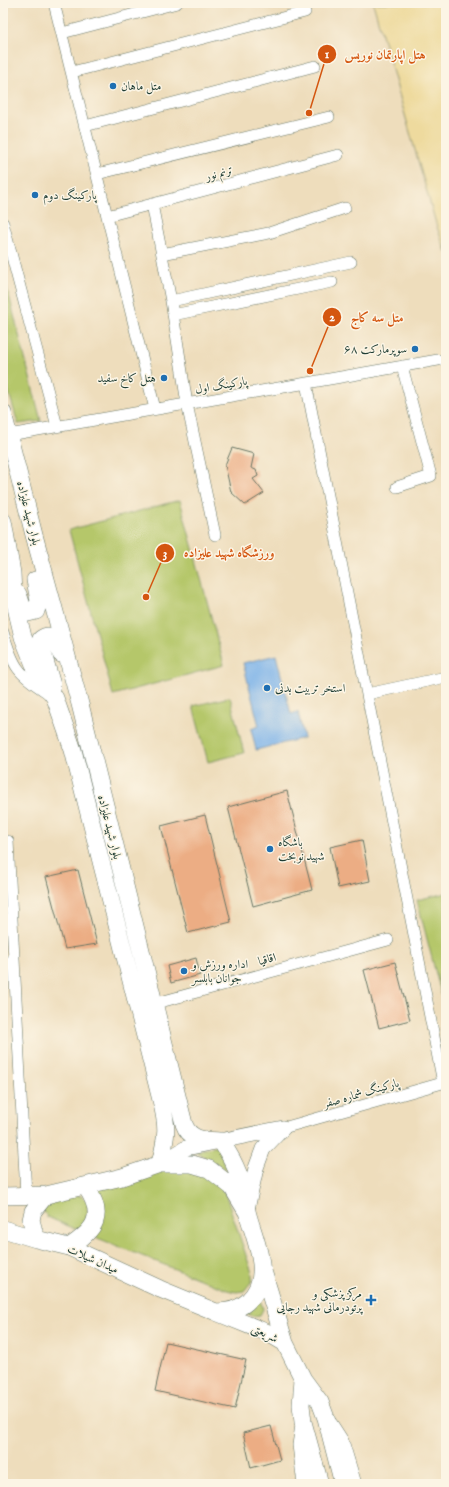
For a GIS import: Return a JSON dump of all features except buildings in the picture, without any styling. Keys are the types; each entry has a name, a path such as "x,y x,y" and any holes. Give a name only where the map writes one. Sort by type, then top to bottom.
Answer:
{"main road":[{"name":"بلوار شهید علیزاده","path":"3,413 34,535 80,704 153,1004 187,1132 199,1139 221,1141"},
{"name":"بلوار شهید علیزاده","path":"3,521 8,578 23,637 37,672 55,698 73,750 167,1124 166,1140 160,1164"},
{"path":"8,578 22,609 28,613 34,612 38,608 39,601 34,570 34,535"},
{"path":"55,698 40,644 41,639 47,636 54,637 57,641 80,704"},
{"path":"247,1212 256,1168 264,1150 284,1128"},
{"path":"3,1196 46,1195 86,1187 160,1164 186,1148 284,1128"},
{"path":"216,1312 225,1312 239,1308 251,1298 260,1285 262,1267 247,1212 241,1181 221,1141"},
{"path":"160,1164 180,1163 209,1169 232,1187 247,1212"},
{"path":"68,1247 87,1234 95,1221 97,1214 96,1203 86,1187"},
{"path":"36,1239 31,1220 33,1211 46,1195"},
{"path":"3,1228 36,1239"},
{"name":"میدان شیلات","path":"36,1239 68,1247 160,1289 216,1312"},
{"name":"شریعتی","path":"262,1267 287,1346"},
{"name":"شریعتی","path":"216,1312 268,1333 287,1346"},
{"path":"287,1346 302,1379 320,1402 346,1481"},
{"path":"302,1379 301,1405 314,1482"}],"street":[{"path":"54,3 156,409"},
{"path":"62,33 177,3"},
{"path":"72,72 305,12"},
{"path":"85,126 315,66"},
{"path":"97,174 329,117"},
{"name":"ترنم نور","path":"107,216 338,155"},
{"path":"152,204 171,301 187,404 215,535"},
{"path":"162,254 269,233 345,208"},
{"path":"3,223 57,426"},
{"path":"171,301 351,262"},
{"path":"173,316 332,282"},
{"name":"پارکینگ اول","path":"9,435 438,360"},
{"path":"397,487 431,476 402,366"},
{"path":"306,383 445,1083"},
{"path":"3,632 6,650 17,669 25,679 55,698"},
{"path":"367,694 446,677"},
{"path":"8,841 7,898 14,962 26,1196"},
{"name":"اقاقیا","path":"153,1004 388,940"},
{"path":"3,962 14,962"},
{"name":"پارکینگ شماره صفر","path":"284,1128 445,1083"}],"green space":[{"path":"3,272 41,421 18,424 3,372"},
{"path":"180,500 224,665 113,695 69,530"},
{"path":"230,697 244,753 208,762 193,706"},
{"path":"446,893 446,1013 417,900"},
{"path":"217,1146 228,1171 195,1151"},
{"path":"192,1167 223,1187 252,1273 252,1281 244,1291 236,1292 227,1290 90,1235 94,1188 165,1169"},
{"path":"74,1195 81,1196 88,1202 85,1221 78,1230 47,1217 43,1210 47,1203"},
{"path":"260,1299 263,1309 260,1315 253,1316 244,1312"}],"sand":[{"path":"373,3 446,3 446,252 437,227"}],"water":[{"name":"استخر تربیت بدنی","path":"276,655 291,714 298,712 304,738 256,750 251,729 259,726 243,663"}],"place":[{"name":"متل ماهان","path":"113,86"},
{"name":"هتل اپارتمان نوريس","path":"309,113"},
{"name":"پارکینگ دوم","path":"35,195"},
{"name":"سوپرمارکت ۶۸","path":"415,349"},
{"name":"متل سه کاج","path":"310,371"},
{"name":"هتل کاخ سفید","path":"164,378"},
{"name":"ورزشگاه شهید علیزاده","path":"146,597"},
{"name":"استخر تربیت بدنی","path":"267,688"},
{"name":"باشگاه شهید نوبخت","path":"270,849"},
{"name":"اداره ورزش و جوانان بابلسر","path":"184,971"},
{"name":"مرکز پزشکی و پرتودرمانی شهید رجایی","path":"371,1300"}]}
